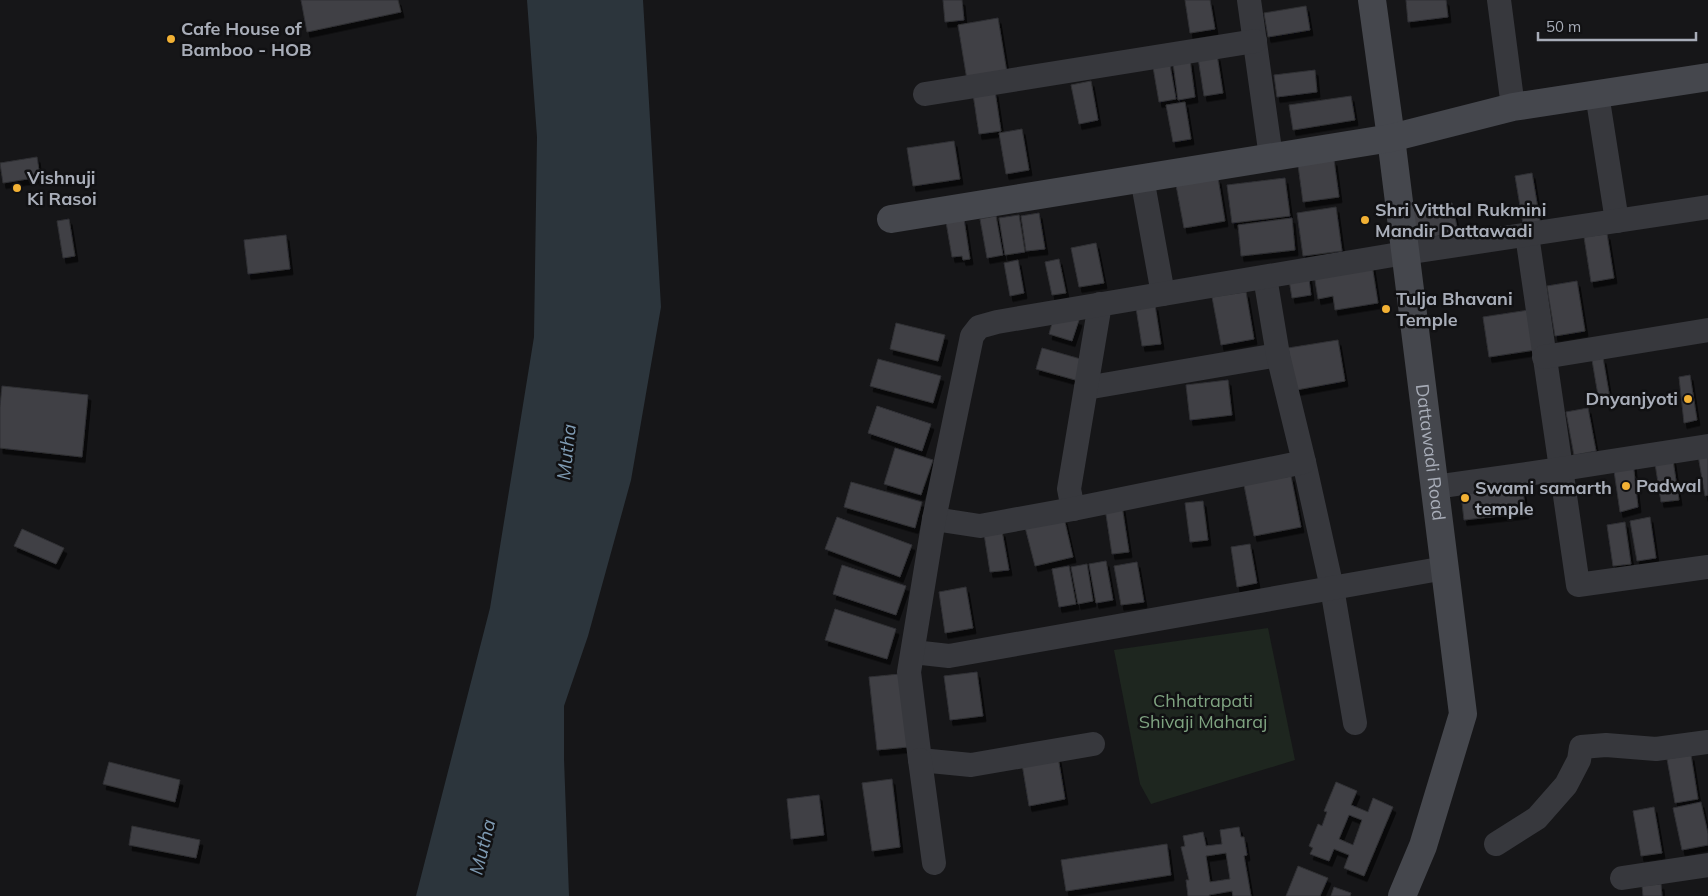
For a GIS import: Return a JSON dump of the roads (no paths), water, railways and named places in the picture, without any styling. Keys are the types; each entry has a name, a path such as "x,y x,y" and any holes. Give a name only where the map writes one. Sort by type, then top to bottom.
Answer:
{"street":[{"path":"1249,0 1271,157"},
{"name":"Dattawadi Road","path":"1372,0 1463,714 1424,846 1402,896"},
{"path":"1498,0 1513,107"},
{"path":"925,94 1255,41"},
{"path":"891,219 1391,138 1513,107 1708,77"},
{"path":"1597,94 1617,221"},
{"path":"1142,178 1163,294"},
{"path":"934,863 909,672 934,518 972,336 979,326 1405,253 1708,207"},
{"path":"1527,235 1578,585 1708,567"},
{"path":"1265,276 1278,355 1332,588 1355,723"},
{"path":"1073,509 1069,489 1100,304"},
{"path":"1544,357 1708,330"},
{"path":"1086,388 1278,355"},
{"path":"1434,487 1708,446"},
{"path":"934,518 980,526 1304,462"},
{"path":"912,652 949,656 1445,568"},
{"path":"1496,844 1537,818 1566,785 1578,760 1581,747 1606,745 1656,749 1708,742"},
{"path":"920,760 971,765 1093,744"},
{"path":"1622,878 1708,865"}],"water":[{"name":"Mutha","path":"527,0 643,0 661,307 631,480 588,636 564,706 569,896 416,896 490,608 534,337 537,137"}],"place":[{"name":"Cafe House of Bamboo - HOB","path":"171,39"},
{"name":"Vishnuji Ki Rasoi","path":"17,188"},
{"name":"Shri Vitthal Rukmini Mandir Dattawadi","path":"1365,220"},
{"name":"Tulja Bhavani Temple","path":"1386,309"},
{"name":"Dnyanjyoti","path":"1688,399"},
{"name":"Padwal","path":"1626,486"},
{"name":"Swami samarth temple","path":"1465,498"}],"park label":[{"name":"Chhatrapati Shivaji Maharaj","path":"1203,711"}]}
